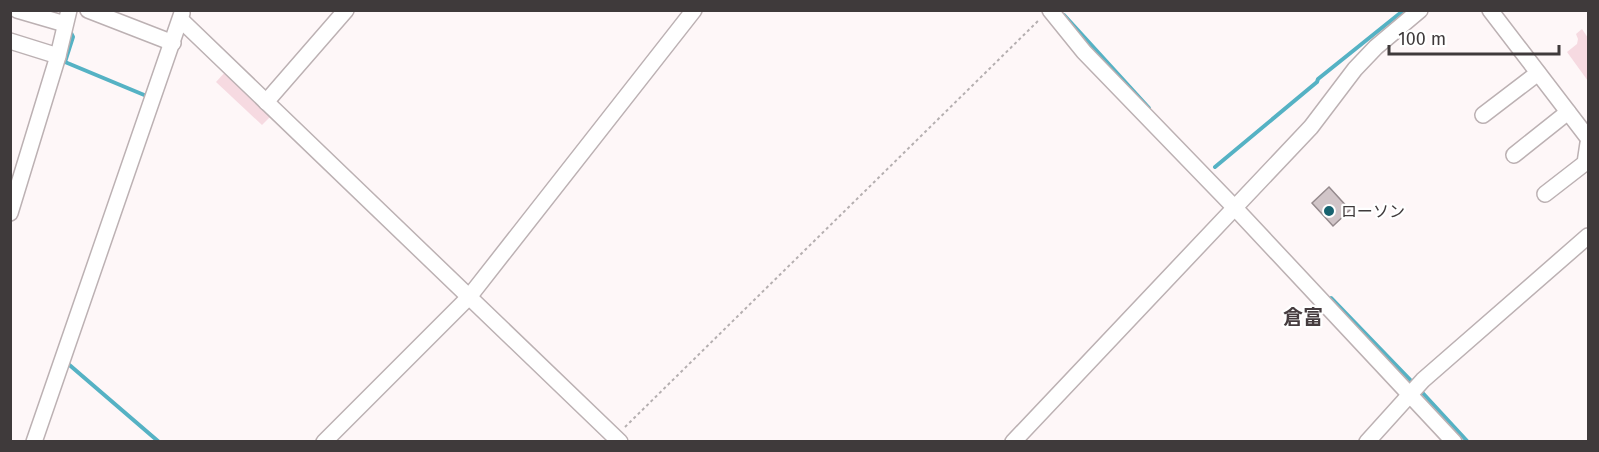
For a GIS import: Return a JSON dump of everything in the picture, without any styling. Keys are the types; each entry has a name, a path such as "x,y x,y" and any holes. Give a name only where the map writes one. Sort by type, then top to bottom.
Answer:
{"street":[{"path":"10,213 58,56 67,17 17,10"},
{"path":"88,10 173,43"},
{"path":"267,102 346,10"},
{"path":"324,441 469,297 694,10"},
{"path":"1013,441 1311,127 1355,69 1376,47 1420,10"},
{"path":"1490,10 1588,138"},
{"path":"34,441 182,15 267,102 469,297 620,437"},
{"path":"1045,15 1061,24 1084,52 1414,389 1454,441"},
{"path":"10,41 58,56"},
{"path":"1483,115 1538,73"},
{"path":"1514,155 1568,112"},
{"path":"1545,194 1585,163 1588,143"},
{"path":"1367,441 1422,380 1588,236"}],"path":[{"path":"620,437 1045,15"}],"shaded area":[{"path":"1582,29 1588,38 1588,81 1567,52 1577,44 1576,34"},
{"path":"227,70 274,113 262,125 216,82"}],"building":[{"path":"1329,187 1350,210 1333,226 1312,203"}],"waterway":[{"path":"1215,167 1318,79 1404,10"},
{"path":"1064,15 1149,108"},
{"path":"68,30 73,37 65,62 149,97"},
{"path":"1331,298 1414,384"},
{"path":"66,362 159,442"},
{"path":"1419,389 1468,442"}],"place":[{"name":"ローソン","path":"1329,211"}],"district":[{"name":"倉富","path":"1303,317"}]}
